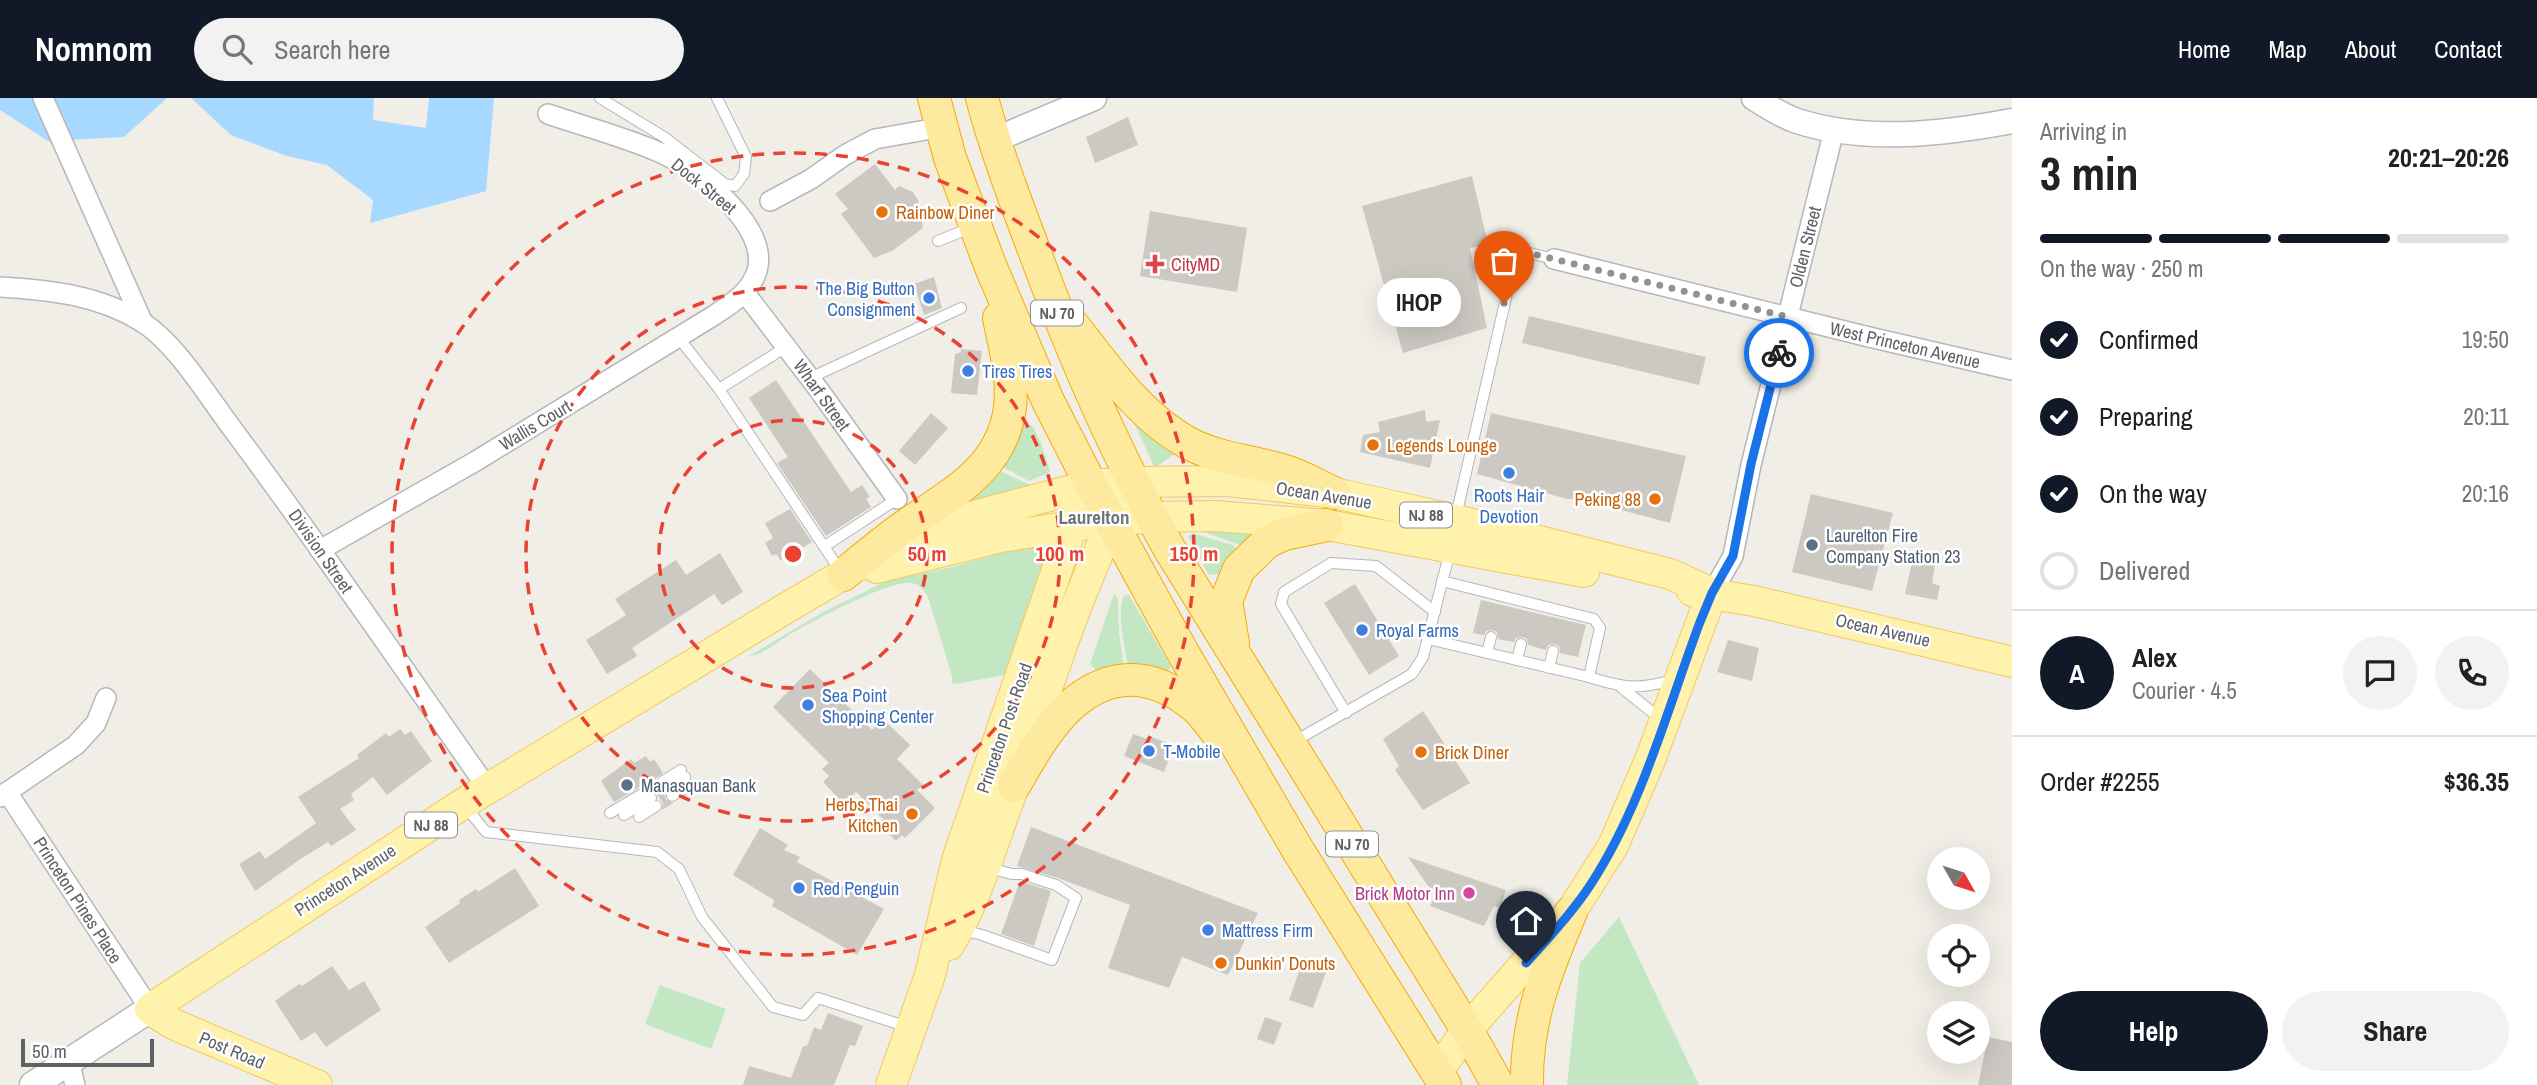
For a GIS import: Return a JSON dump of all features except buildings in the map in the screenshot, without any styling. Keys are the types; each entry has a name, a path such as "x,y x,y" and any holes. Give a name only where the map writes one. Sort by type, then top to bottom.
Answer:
{"highway":[{"name":"NJ 70","path":"939,112 950,158 990,265 1048,401 1091,485 1256,779 1436,1081"},
{"name":"NJ 70","path":"989,112 1073,354 1151,517 1467,1030 1498,1085"},
{"path":"843,575 888,538 974,478 989,462 1002,440 1010,412 1011,384 990,265"},
{"path":"1051,297 1121,386 1144,411 1170,432 1190,444 1232,459 1286,471 1334,494"},
{"path":"1236,658 1228,627 1226,601 1239,569 1267,542 1284,534 1327,525"},
{"path":"1014,786 1061,716 1087,692 1109,682 1128,680 1145,681 1167,689 1194,706 1256,779"},
{"path":"1527,1085 1529,1036 1537,1000 1571,912"}],"main road":[{"name":"Ocean Avenue","path":"1133,482 1228,481 1334,494 1453,533"},
{"name":"NJ 88","path":"1091,485 1133,482"},
{"name":"Princeton Post Road","path":"930,975 958,929 985,867 1084,587 1133,482"},
{"name":"Princeton Post Road","path":"891,1085 930,975 957,860 1072,526 1091,485"},
{"name":"Princeton Avenue","path":"33,1085 72,1073 150,1009 476,796 888,548 949,525 1091,485"},
{"name":"Ocean Avenue","path":"1151,517 1216,516 1453,533 1670,574 1712,593 1885,630 2012,662"},
{"name":"NJ 88","path":"1112,523 1151,517"},
{"name":"Princeton Avenue","path":"843,575 899,564 1001,537 1112,523"},
{"name":"Olden Street","path":"1436,1081 1467,1030 1571,912 1613,846 1631,807 1712,593"},
{"name":"Post Road","path":"150,1009 173,1024 303,1083"}],"street":[{"name":"Division Street","path":"43,98 143,323"},
{"path":"989,112 1094,98"},
{"path":"1754,98 1795,120 1835,130 1900,134 1944,133 2012,121"},
{"path":"771,201 875,139 939,112"},
{"name":"Dock Street","path":"548,114 662,153 726,199 741,216 758,249 756,273 745,293"},
{"name":"Olden Street","path":"1712,593 1733,556 1751,464 1835,130"},
{"name":"West Princeton Avenue","path":"1555,259 2012,370"},
{"name":"Division Street","path":"0,287 49,290 105,303 143,323 167,342 320,551 476,796"},
{"name":"Wallis Court","path":"320,551 476,461 745,293"},
{"name":"Wharf Street","path":"745,293 897,499"},
{"name":"Princeton Pines Place","path":"106,698 96,723 76,745 3,794 150,1009"}],"lane":[{"path":"600,98 664,137 725,184 735,186 744,174 746,157 717,98"},
{"path":"938,241 976,226"},
{"path":"1290,744 1412,674 1423,657 1517,250 1555,259"},
{"path":"810,379 961,308"},
{"path":"678,337 719,389 843,575"},
{"path":"719,389 786,347"},
{"path":"825,546 897,499"},
{"path":"1346,713 1281,604 1284,592 1331,563 1376,566 1435,612"},
{"path":"1442,581 1499,600 1561,614 1594,618 1600,628 1590,677"},
{"path":"1487,653 1491,637"},
{"path":"1428,639 1590,677 1621,687 1649,687 1679,678"},
{"path":"1517,660 1521,644"},
{"path":"1549,668 1553,651"},
{"path":"1621,687 1663,722"},
{"path":"685,777 668,788 685,777"},
{"path":"476,796 486,832 657,852 679,869 702,917 773,1007 803,1015 818,998 911,1029"},
{"path":"610,813 651,799"},
{"path":"624,815 651,799"},
{"path":"639,817 651,799"},
{"path":"958,929 1052,960 1076,898 1056,885 1023,874 985,867"}],"green space":[{"path":"1132,418 1181,449 1155,468"},
{"path":"1032,425 1050,472 1029,481 999,465 1019,427"},
{"path":"996,469 1038,489 955,512"},
{"path":"1260,524 1262,533 1243,546 1198,530"},
{"path":"1195,534 1232,545 1239,550 1222,574 1209,575 1188,536"},
{"path":"1041,545 1044,548 1039,577 1004,675 952,683 928,597 920,586 912,583 868,595 787,636 764,651 749,656 825,611 889,580"},
{"path":"1114,594 1118,598 1124,668 1098,672 1090,664"},
{"path":"1125,595 1129,595 1171,667 1164,675 1128,668 1121,620"},
{"path":"1619,917 1699,1085 1567,1085 1580,963"},
{"path":"660,985 726,1009 711,1049 645,1024"}],"water":[{"path":"0,98 167,98 124,137 48,141 0,110"},
{"path":"191,98 374,98 373,120 426,128 429,98 494,98 486,191 370,223 373,200 327,165 287,156 231,135"}],"way so far":[{"path":"1504,303 1517,250 1788,317 1779,353"}],"place":[{"name":"Rainbow Diner","path":"882,212"},
{"name":"CityMD","path":"1155,264"},
{"name":"The Big Button Consignment","path":"929,298"},
{"name":"IHOP","path":"1504,303"},
{"name":"Tires Tires","path":"968,371"},
{"name":"Legends Lounge","path":"1373,445"},
{"name":"Roots Hair Devotion","path":"1509,473"},
{"name":"Peking 88","path":"1655,499"},
{"name":"Laurelton Fire Company Station 23","path":"1812,545"},
{"name":"Royal Farms","path":"1362,630"},
{"name":"Sea Point Shopping Center","path":"808,705"},
{"name":"T-Mobile","path":"1149,751"},
{"name":"Brick Diner","path":"1421,752"},
{"name":"Manasquan Bank","path":"627,785"},
{"name":"Herbs Thai Kitchen","path":"912,814"},
{"name":"Red Penguin","path":"799,888"},
{"name":"Brick Motor Inn","path":"1469,893"},
{"name":"Mattress Firm","path":"1208,930"},
{"name":"Dunkin' Donuts","path":"1221,963"}],"district":[{"name":"Laurelton","path":"1094,517"}],"route":[{"path":"1526,963 1571,912 1592,883 1631,807 1700,622 1712,593 1733,556 1751,464 1779,353"}]}
